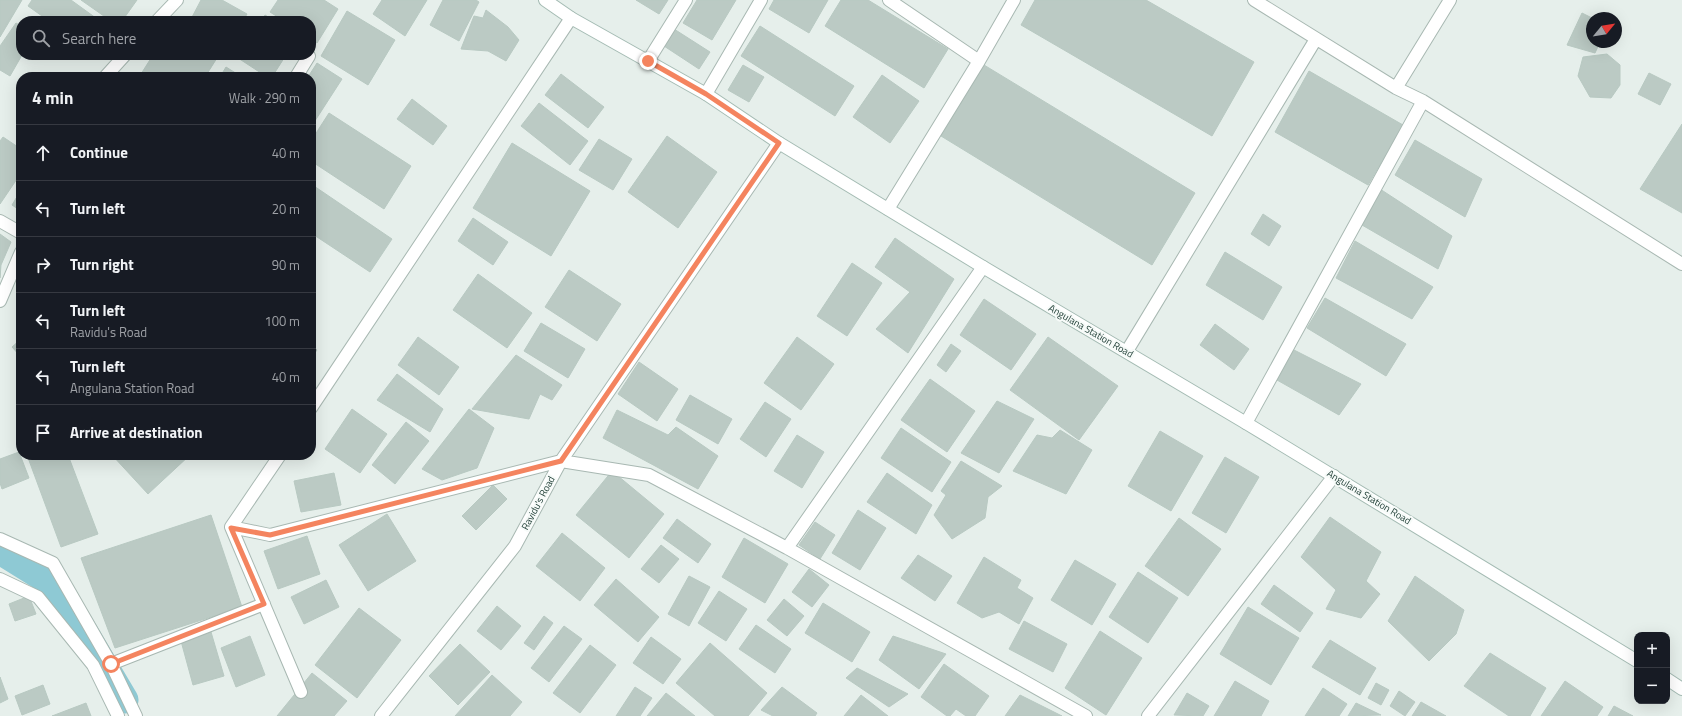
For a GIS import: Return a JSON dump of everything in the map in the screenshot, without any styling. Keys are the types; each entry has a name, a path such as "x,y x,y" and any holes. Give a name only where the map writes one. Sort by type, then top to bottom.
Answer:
{"street":[{"path":"162,16 177,0"},
{"name":"Angulana Station Road","path":"545,0 571,18 706,94 779,143 983,267 1334,476 1634,659"},
{"path":"648,61 686,0"},
{"path":"706,94 761,0"},
{"path":"889,0 979,61"},
{"path":"888,209 979,61 1014,0"},
{"path":"1254,0 1396,88 1423,101 1682,264"},
{"path":"1396,88 1450,0"},
{"path":"316,400 571,18"},
{"path":"1127,352 1316,39"},
{"path":"111,72 121,60"},
{"path":"299,72 307,60"},
{"path":"1246,423 1423,101"},
{"name":"Ravidu's Road","path":"381,716 515,546 561,461 779,143"},
{"path":"0,221 16,230"},
{"path":"0,301 16,264"},
{"path":"787,548 983,267"},
{"path":"231,528 277,460"},
{"path":"231,528 270,535 561,461 649,475 787,548 1086,716"},
{"path":"1151,715 1334,476"},
{"path":"231,528 302,692"},
{"path":"0,539 53,563 111,664 136,716"},
{"path":"0,579 38,597 93,665 118,716"},
{"path":"111,664 264,604"},
{"path":"1670,681 1682,689"}],"building":[{"path":"0,0 22,0 0,37"},
{"path":"32,0 71,0 93,16 42,16 28,6"},
{"path":"81,0 137,0 126,16 104,16"},
{"path":"201,0 222,0 247,14 246,16 193,16"},
{"path":"278,0 324,0 338,9 317,43 316,16 276,16 270,12"},
{"path":"382,0 427,0 405,36 373,14"},
{"path":"443,0 476,0 479,2 459,41 430,25"},
{"path":"636,0 668,0 659,14"},
{"path":"697,0 736,0 712,40 683,23"},
{"path":"774,0 828,0 809,33 769,9"},
{"path":"841,0 868,0 948,49 924,88 825,26"},
{"path":"1035,0 1146,0 1254,62 1212,136 1021,25"},
{"path":"486,10 508,27 519,40 506,61 488,51 461,49 474,16 483,18"},
{"path":"347,11 395,40 368,85 321,56"},
{"path":"1582,13 1586,15 1586,48 1597,48 1595,53 1567,45"},
{"path":"16,23 16,60 19,60 10,76 0,70 0,46"},
{"path":"760,26 854,86 835,116 741,56"},
{"path":"674,29 710,52 699,69 664,46"},
{"path":"1607,54 1620,65 1620,85 1611,98 1590,97 1578,76 1583,57"},
{"path":"150,60 216,60 208,72 142,72"},
{"path":"241,60 283,60 275,72 259,72"},
{"path":"317,63 342,79 316,119 316,72 311,72"},
{"path":"743,65 764,77 749,102 728,90"},
{"path":"984,65 1195,193 1152,265 941,136"},
{"path":"226,67 234,72 223,72"},
{"path":"1309,71 1403,125 1368,185 1275,132"},
{"path":"1649,73 1671,84 1660,105 1638,94"},
{"path":"561,74 604,107 588,128 545,95"},
{"path":"882,75 919,101 890,143 853,117"},
{"path":"412,99 447,126 433,145 397,119"},
{"path":"539,103 588,141 570,165 521,126"},
{"path":"329,113 411,166 384,209 316,164 316,133"},
{"path":"1682,124 1682,213 1640,189"},
{"path":"667,136 717,172 678,228 628,192"},
{"path":"3,137 16,146 16,180 0,204 0,141"},
{"path":"599,139 632,159 613,190 579,170"},
{"path":"1415,140 1482,179 1465,217 1395,175"},
{"path":"512,143 590,191 551,256 473,208"},
{"path":"316,187 392,239 370,272 316,236"},
{"path":"1380,189 1452,236 1438,269 1362,225"},
{"path":"16,198 16,208 12,205"},
{"path":"1263,214 1281,226 1269,246 1251,234"},
{"path":"473,218 508,242 493,265 458,241"},
{"path":"0,234 11,242 1,265 0,278"},
{"path":"895,238 954,279 908,353 876,329 910,292 875,267"},
{"path":"1355,241 1433,287 1412,319 1336,278"},
{"path":"1225,252 1282,287 1263,320 1206,285"},
{"path":"852,263 882,283 847,336 817,316"},
{"path":"569,270 621,304 597,341 545,307"},
{"path":"478,274 532,313 507,348 453,310"},
{"path":"1325,298 1406,344 1386,376 1307,328"},
{"path":"984,299 1036,334 1011,370 960,335"},
{"path":"541,323 585,349 568,378 524,351"},
{"path":"1215,324 1249,349 1234,370 1200,345"},
{"path":"418,337 459,367 439,395 398,365"},
{"path":"797,337 834,364 801,410 764,383"},
{"path":"1048,337 1118,386 1079,440 1010,390"},
{"path":"16,343 16,351 12,347"},
{"path":"951,344 961,351 946,372 937,365"},
{"path":"1294,350 1361,384 1339,415 1277,380"},
{"path":"516,355 562,385 552,400 540,394 529,419 472,409"},
{"path":"639,362 678,389 657,421 618,394"},
{"path":"397,374 443,409 430,432 377,400"},
{"path":"930,379 975,411 947,452 901,420"},
{"path":"690,395 732,419 718,444 676,420"},
{"path":"997,401 1034,419 999,473 961,453"},
{"path":"765,402 791,419 766,457 740,439"},
{"path":"352,409 387,434 360,473 325,449"},
{"path":"469,409 494,428 477,468 442,480 422,469"},
{"path":"617,410 668,435 676,427 718,456 698,489 603,438"},
{"path":"406,422 429,441 395,484 372,465"},
{"path":"901,428 951,462 932,492 881,458"},
{"path":"1060,430 1092,450 1066,494 1013,471 1037,435 1052,438"},
{"path":"1160,431 1203,456 1171,511 1128,486"},
{"path":"797,435 824,452 802,488 774,471"},
{"path":"16,453 16,460 22,460 29,478 2,489 0,483 0,459"},
{"path":"1225,457 1259,477 1226,533 1192,513"},
{"path":"29,460 70,460 98,534 61,547"},
{"path":"117,460 185,460 148,494"},
{"path":"961,461 1002,486 988,497 985,518 952,539 934,515 946,495 941,491"},
{"path":"612,471 664,514 629,558 576,515"},
{"path":"334,473 341,505 301,512 294,481"},
{"path":"887,473 932,505 916,534 867,502"},
{"path":"493,485 507,499 476,530 462,516"},
{"path":"858,510 886,528 860,570 832,553"},
{"path":"387,514 416,561 368,591 339,545"},
{"path":"211,515 242,607 115,648 81,558"},
{"path":"1330,517 1381,552 1366,581 1380,594 1361,618 1326,609 1336,590 1301,557"},
{"path":"1179,518 1221,549 1188,596 1145,566"},
{"path":"677,519 711,544 698,563 663,538"},
{"path":"815,522 835,535 820,559 799,545"},
{"path":"562,533 605,568 580,601 536,566"},
{"path":"307,536 320,574 278,589 264,551"},
{"path":"744,538 788,564 765,603 722,577"},
{"path":"661,545 679,559 659,583 641,569"},
{"path":"918,555 952,576 935,601 901,578"},
{"path":"984,557 1021,580 1017,588 1033,598 1019,624 999,612 982,618 957,603"},
{"path":"1075,560 1116,584 1092,625 1051,600"},
{"path":"809,569 829,585 812,607 792,592"},
{"path":"1138,572 1178,598 1148,643 1109,617"},
{"path":"689,576 710,587 689,626 668,614"},
{"path":"1415,576 1464,610 1456,634 1429,661 1388,621"},
{"path":"616,579 659,617 638,642 594,605"},
{"path":"326,580 339,607 304,624 291,597"},
{"path":"1274,585 1313,613 1300,632 1261,604"},
{"path":"719,591 747,609 726,641 698,623"},
{"path":"29,596 36,614 15,621 9,604"},
{"path":"784,599 804,616 787,636 767,620"},
{"path":"823,603 870,632 852,662 805,633"},
{"path":"497,606 521,626 501,650 477,631"},
{"path":"1248,607 1299,638 1271,685 1220,654"},
{"path":"359,608 401,640 357,698 315,665"},
{"path":"544,616 553,623 534,650 524,643"},
{"path":"1024,621 1067,644 1053,672 1009,649"},
{"path":"756,625 791,649 775,673 739,649"},
{"path":"564,626 582,639 549,682 531,668"},
{"path":"1100,631 1142,658 1106,715 1065,688"},
{"path":"211,632 224,676 193,685 181,641"},
{"path":"250,636 265,675 236,687 221,648"},
{"path":"893,636 946,654 919,689 879,660"},
{"path":"651,637 681,659 663,684 633,663"},
{"path":"1330,640 1376,668 1360,695 1312,667"},
{"path":"710,643 767,693 748,716 715,716 676,683"},
{"path":"460,644 490,672 458,705 429,676"},
{"path":"590,645 616,665 580,713 553,693"},
{"path":"1490,653 1546,688 1530,716 1509,716 1464,686"},
{"path":"944,664 989,696 975,716 966,716 956,709 950,716 947,716 921,697"},
{"path":"857,668 908,694 889,707 846,678"},
{"path":"312,673 347,701 334,716 277,716"},
{"path":"492,675 522,702 510,716 455,716"},
{"path":"0,677 8,699 0,703"},
{"path":"1235,681 1269,701 1261,716 1214,716"},
{"path":"1565,681 1603,707 1597,716 1541,716"},
{"path":"1376,683 1389,690 1381,705 1368,698"},
{"path":"43,685 50,704 22,715 15,696"},
{"path":"635,687 652,698 640,716 616,716"},
{"path":"782,687 817,713 815,716 773,716 761,710"},
{"path":"1323,688 1347,704 1339,716 1305,716"},
{"path":"1399,691 1415,702 1405,716 1390,706"},
{"path":"666,693 695,716 647,716"},
{"path":"1187,693 1209,706 1203,716 1174,715"},
{"path":"861,695 888,716 844,716"},
{"path":"1020,695 1062,716 1005,716"},
{"path":"1421,702 1446,716 1412,716"},
{"path":"86,703 91,716 52,716"},
{"path":"1356,703 1381,715 1348,716"},
{"path":"1614,706 1633,716 1608,716"}],"waterway":[{"path":"0,551 45,579 80,624 125,700"}],"route":[{"path":"111,664 264,604 231,528 270,535 561,461 779,143 706,94 648,61"}]}
